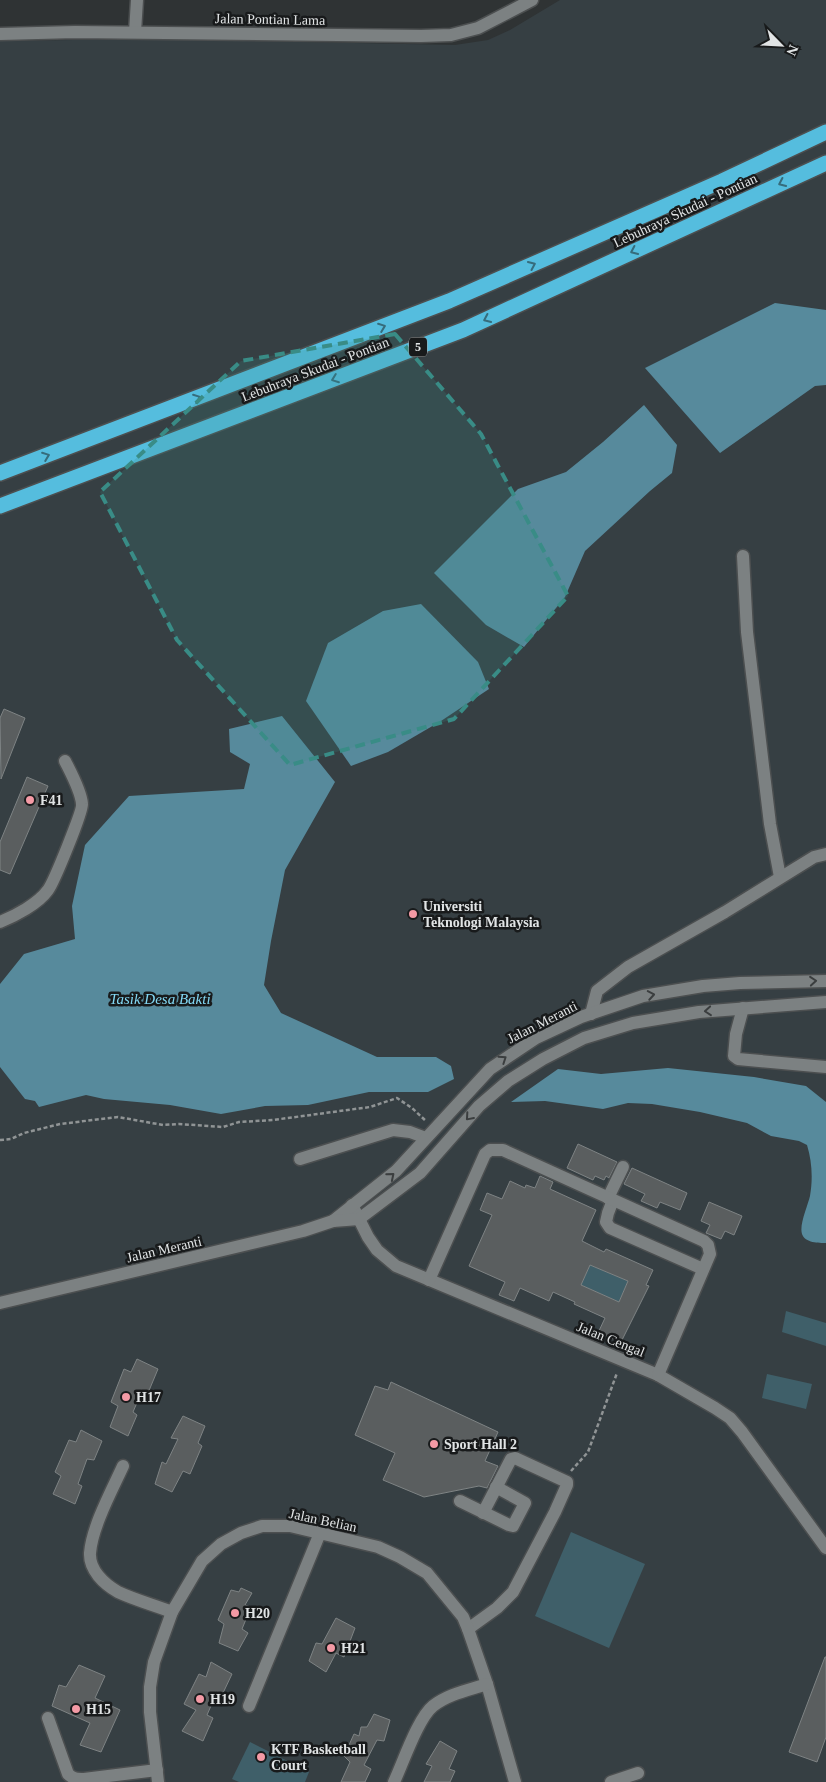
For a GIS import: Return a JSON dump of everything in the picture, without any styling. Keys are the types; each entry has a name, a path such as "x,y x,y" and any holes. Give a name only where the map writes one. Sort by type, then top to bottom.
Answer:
{"highway":[{"name":"Lebuhraya Skudai - Pontian","path":"0,473 448,302 722,181 826,132"},
{"name":"Lebuhraya Skudai - Pontian","path":"0,506 463,330 826,163"}],"street":[{"path":"135,32 137,0"},
{"name":"Jalan Pontian Lama","path":"0,34 135,32 451,35 478,28 532,0"},
{"path":"743,556 747,632 770,824 780,878"},
{"path":"0,922 21,913 47,891 70,841 83,806 65,761"},
{"path":"591,1014 597,991 628,967 725,912 814,857 826,854"},
{"name":"Jalan Meranti","path":"334,1221 396,1171 477,1081 498,1062 536,1038 591,1014 630,1000 684,988 740,983 826,981"},
{"path":"359,1219 420,1173 479,1106 508,1081 543,1059 584,1038 633,1023 699,1012 826,1002"},
{"path":"743,1008 736,1034 734,1056 738,1059 826,1067"},
{"path":"300,1159 393,1130 430,1133"},
{"path":"429,1280 485,1154 490,1150 503,1150 704,1241 708,1245 710,1254 658,1375"},
{"path":"623,1167 610,1199 606,1222 610,1228 703,1269"},
{"name":"Jalan Cengal","path":"352,1205 368,1237 377,1250 396,1266 658,1375 730,1418 826,1548"},
{"name":"Jalan Meranti","path":"0,1303 303,1231 334,1221 359,1219"},
{"path":"468,1629 497,1608 513,1592 567,1485 564,1479 515,1458 508,1462 483,1513"},
{"path":"123,1466 96,1528 90,1554 93,1569 104,1582 117,1591 172,1612"},
{"path":"460,1501 511,1526 515,1524 525,1506 524,1501 496,1487"},
{"name":"Jalan Belian","path":"157,1776 150,1712 150,1687 154,1662 172,1612 202,1561 221,1544 241,1533 262,1526 290,1526 378,1547 427,1573 463,1617 487,1684 515,1782"},
{"path":"249,1706 320,1533"},
{"path":"394,1782 423,1718 432,1706 450,1696 487,1684"},
{"path":"48,1718 68,1774 72,1777 84,1779 157,1776"},
{"path":"611,1782 638,1773"}],"path":[{"path":"0,1140 10,1139 24,1133 60,1124 118,1118 163,1125 179,1124 223,1127 239,1122 274,1120 370,1107 397,1098 412,1108 430,1133"},
{"path":"564,1479 588,1452 622,1360"}],"highlighted area":[{"path":"395,334 481,434 568,596 454,719 290,765 177,640 100,492 241,361"}],"shaded area":[{"name":"Universiti Teknologi Malaysia","path":"560,0 826,0 826,1782 0,1782 0,41 144,39 455,45 488,40 510,30"},
{"path":"590,1265 628,1281 619,1302 581,1285"},
{"path":"786,1311 826,1323 826,1346 782,1332"},
{"path":"767,1374 812,1384 806,1409 762,1398"},
{"path":"571,1532 645,1564 609,1648 535,1616"},
{"name":"KTF Basketball Court","path":"250,1742 309,1772 305,1782 239,1782 232,1779"}],"water":[{"path":"775,303 826,310 826,385 815,386 720,453 645,368"},
{"path":"644,405 677,445 672,473 585,551 565,597 524,647 486,625 434,573 518,489 566,472"},
{"path":"421,604 478,662 489,689 441,721 388,752 351,766 306,701 328,643 383,611"},
{"name":"Tasik Desa Bakti","path":"282,716 335,782 285,870 264,985 281,1013 377,1057 436,1057 451,1066 454,1079 428,1092 369,1092 308,1105 265,1106 221,1114 170,1105 104,1099 86,1095 39,1107 35,1101 25,1099 0,1067 0,984 24,954 75,939 72,906 85,845 129,796 244,789 250,764 230,752 229,729"},
{"path":"668,1068 754,1077 806,1086 826,1102 826,1243 809,1241 802,1234 803,1220 810,1196 812,1170 807,1145 799,1141 771,1136 747,1123 700,1112 652,1104 628,1103 603,1109 545,1101 511,1102 558,1069 601,1074"}],"building":[{"path":"4,709 25,718 1,779 0,718"},
{"path":"27,777 48,786 10,874 0,870 0,842"},
{"path":"578,1144 617,1162 609,1178 606,1176 604,1180 595,1176 593,1180 567,1168"},
{"path":"632,1168 687,1193 680,1210 660,1202 657,1208 641,1201 645,1194 624,1184"},
{"path":"540,1176 553,1182 550,1189 596,1210 582,1241 604,1252 606,1249 653,1270 646,1285 649,1286 621,1342 598,1333 605,1318 574,1304 575,1302 553,1292 549,1301 520,1288 514,1301 499,1295 505,1282 469,1266 492,1215 480,1210 487,1193 502,1199 510,1181 525,1188 526,1185 535,1188","holes":["590,1265 628,1281 619,1302 581,1285"]},
{"path":"709,1202 742,1216 734,1235 725,1231 721,1239 706,1233 710,1225 701,1221"},
{"name":"H17","path":"137,1359 158,1369 148,1393 142,1391 133,1412 137,1415 128,1436 110,1427 118,1406 111,1402 124,1369 131,1372"},
{"name":"Sport Hall 2","path":"391,1382 498,1432 485,1461 498,1466 487,1488 479,1486 424,1497 383,1480 395,1453 355,1435 375,1386 388,1390"},
{"path":"183,1416 205,1426 198,1443 202,1446 190,1474 183,1471 172,1492 155,1484 162,1462 166,1464 178,1439 171,1438"},
{"path":"81,1430 102,1441 94,1460 87,1459 78,1484 82,1486 75,1504 53,1494 61,1476 55,1472 69,1440 76,1442"},
{"name":"H20","path":"241,1588 252,1593 245,1605 251,1607 242,1629 248,1633 238,1651 219,1643 224,1624 218,1620 231,1590 239,1592"},
{"name":"H21","path":"336,1618 355,1628 344,1657 336,1653 326,1672 309,1661 316,1643 322,1644"},
{"path":"825,1657 826,1737 817,1762 789,1752"},
{"name":"H19","path":"211,1662 232,1674 223,1693 217,1692 207,1715 213,1718 203,1741 182,1731 196,1710 184,1704 199,1674 206,1677"},
{"name":"H15","path":"79,1665 105,1676 95,1698 120,1710 101,1752 80,1745 90,1723 52,1706 59,1685 66,1687"},
{"path":"374,1714 390,1720 384,1741 377,1740 364,1765 371,1769 365,1782 341,1782 350,1762 344,1756 354,1734 359,1736 361,1727 367,1727"},
{"path":"440,1741 457,1751 449,1769 455,1771 450,1782 424,1782 432,1766 426,1764"}],"place":[{"name":"F41","path":"30,800"},
{"name":"Universiti Teknologi Malaysia","path":"413,914"},
{"name":"H17","path":"126,1397"},
{"name":"Sport Hall 2","path":"434,1444"},
{"name":"H20","path":"235,1613"},
{"name":"H21","path":"331,1648"},
{"name":"H19","path":"200,1699"},
{"name":"H15","path":"76,1709"},
{"name":"KTF Basketball Court","path":"261,1757"}]}
